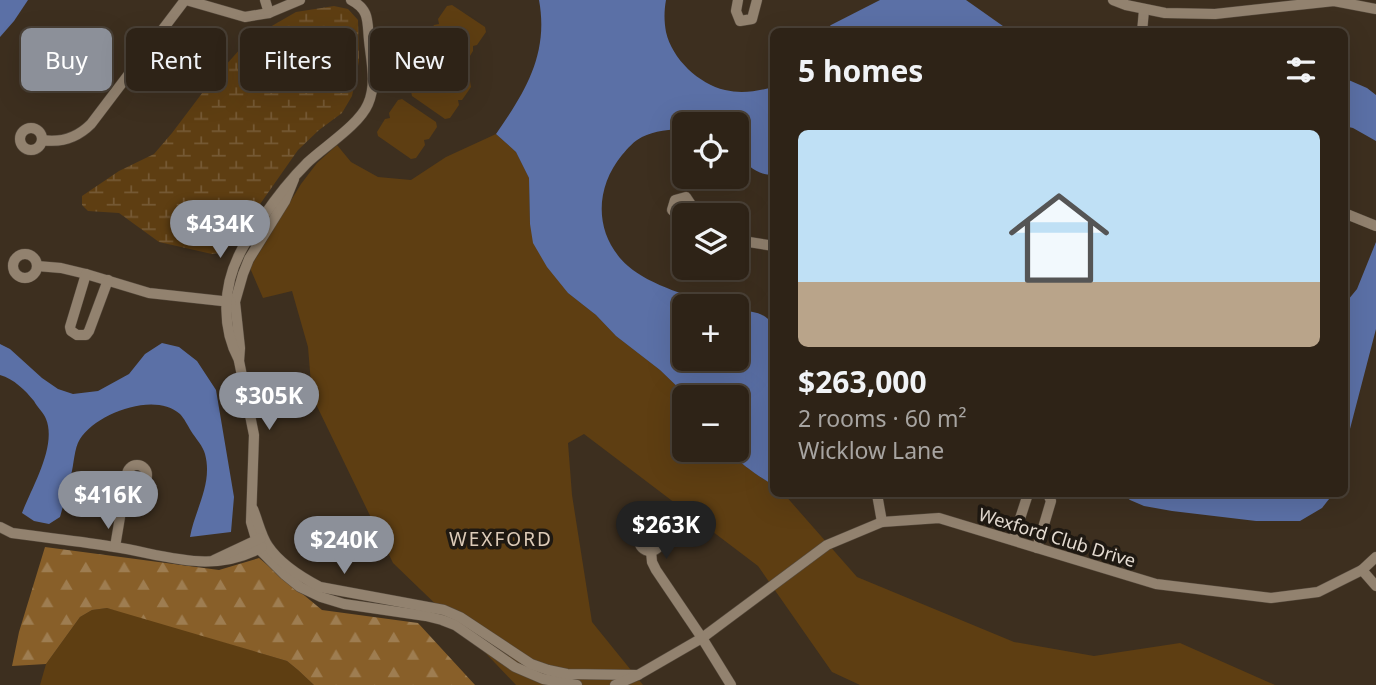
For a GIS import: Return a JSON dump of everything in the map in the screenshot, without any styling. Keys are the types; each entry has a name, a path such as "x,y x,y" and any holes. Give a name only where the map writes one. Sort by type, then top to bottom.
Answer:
{"street":[{"path":"42,140 54,142 69,138 92,124 185,0 245,17 269,13 300,0"},
{"path":"265,0 269,13"},
{"path":"351,0 358,4 367,16 373,79 369,103 361,116 306,164 294,179 285,201 249,259 231,302 239,361 254,435 253,508 262,542 284,574 300,587 321,597 344,604 444,610 460,617 531,664 548,670 567,674 638,675"},
{"path":"738,0 736,11 740,21 752,19 757,0"},
{"path":"1114,0 1144,10 1166,13 1215,13 1334,0 1376,9"},
{"path":"1142,28 1144,10"},
{"path":"674,203 675,200 686,197 690,203"},
{"path":"1348,215 1376,226"},
{"path":"749,242 770,245"},
{"path":"37,266 86,274 149,293 231,302"},
{"path":"86,274 71,320 71,331 77,335 86,335 89,331 108,280"},
{"path":"115,547 128,480"},
{"path":"878,497 882,522"},
{"path":"1013,540 1027,497"},
{"path":"1037,548 1051,501 1049,497"},
{"name":"Wexford Club Drive","path":"615,685 638,675 702,638 827,545 882,522 939,518 1156,584 1271,598 1318,592 1362,570 1376,557"},
{"path":"0,527 12,534 115,547 186,561 210,562 262,542"},
{"path":"652,551 652,562 656,570 730,685"},
{"path":"1362,570 1376,586"},
{"path":"420,610 455,625 529,674 577,685"}],"green space":[{"path":"452,5 485,27 486,32 477,45 473,46 468,59 468,28 432,28 439,24 438,19 447,6"},
{"path":"334,6 348,9 358,20 359,61 356,76 356,28 268,28 296,12"},
{"path":"240,49 240,91 353,91 352,96 342,113 298,150 224,252 212,254 159,242 119,213 88,211 82,205 82,196 119,171 154,154 204,91 226,91 226,65"},
{"path":"468,80 470,81 471,87 462,100 458,100 459,105 450,118 445,119 412,96 411,91 468,91"},
{"path":"402,99 436,122 437,127 429,139 424,140 425,145 416,158 411,159 378,136 377,132 385,119 390,118 389,113 398,100"},
{"path":"496,134 516,152 529,178 530,224 568,293 676,385 672,385 672,462 741,462 770,483 770,497 787,497 857,577 1014,642 1094,656 1180,643 1275,685 860,685 832,672 758,566 584,434 568,443 572,495 592,622 643,685 516,685 393,563 312,396 308,347 292,291 263,298 250,268 301,184 317,163 337,145 351,162 378,177 411,180 446,157"},
{"path":"45,547 219,570 259,558 322,610 418,623 475,685 314,685 287,661 107,608 92,610 80,617 46,664 12,666 19,632"},
{"path":"107,608 287,661 314,685 40,685 46,664 80,617 92,610"}],"water":[{"path":"0,0 28,0 0,37"},
{"path":"539,0 666,0 665,24 669,42 680,61 696,76 715,87 731,91 750,92 770,88 770,175 749,165 749,112 672,112 672,130 652,133 639,139 622,155 606,182 602,212 609,241 628,266 648,279 682,294 672,294 672,371 749,371 749,312 763,315 770,322 770,483 741,462 749,462 749,385 676,385 568,293 547,267 533,243 529,178 516,152 496,134 525,87 541,38"},
{"path":"880,0 966,0 1006,28 828,28"},
{"path":"1348,80 1376,95 1376,141 1348,127"},
{"path":"1376,242 1376,329 1348,437 1348,300 1357,289"},
{"path":"162,343 179,347 197,361 216,390 234,497 231,532 190,537 207,476 205,454 180,414 169,407 156,405 126,408 112,414 99,421 80,439 60,517 49,524 34,521 22,513 46,454 49,430 45,417 31,397 15,382 0,375 0,344 10,349 58,389 73,394 98,391 129,374 145,354"},
{"path":"1126,497 1331,497 1322,508 1300,521 1256,521 1172,511 1144,506"}],"district":[{"name":"WEXFORD","path":"501,539"}]}
